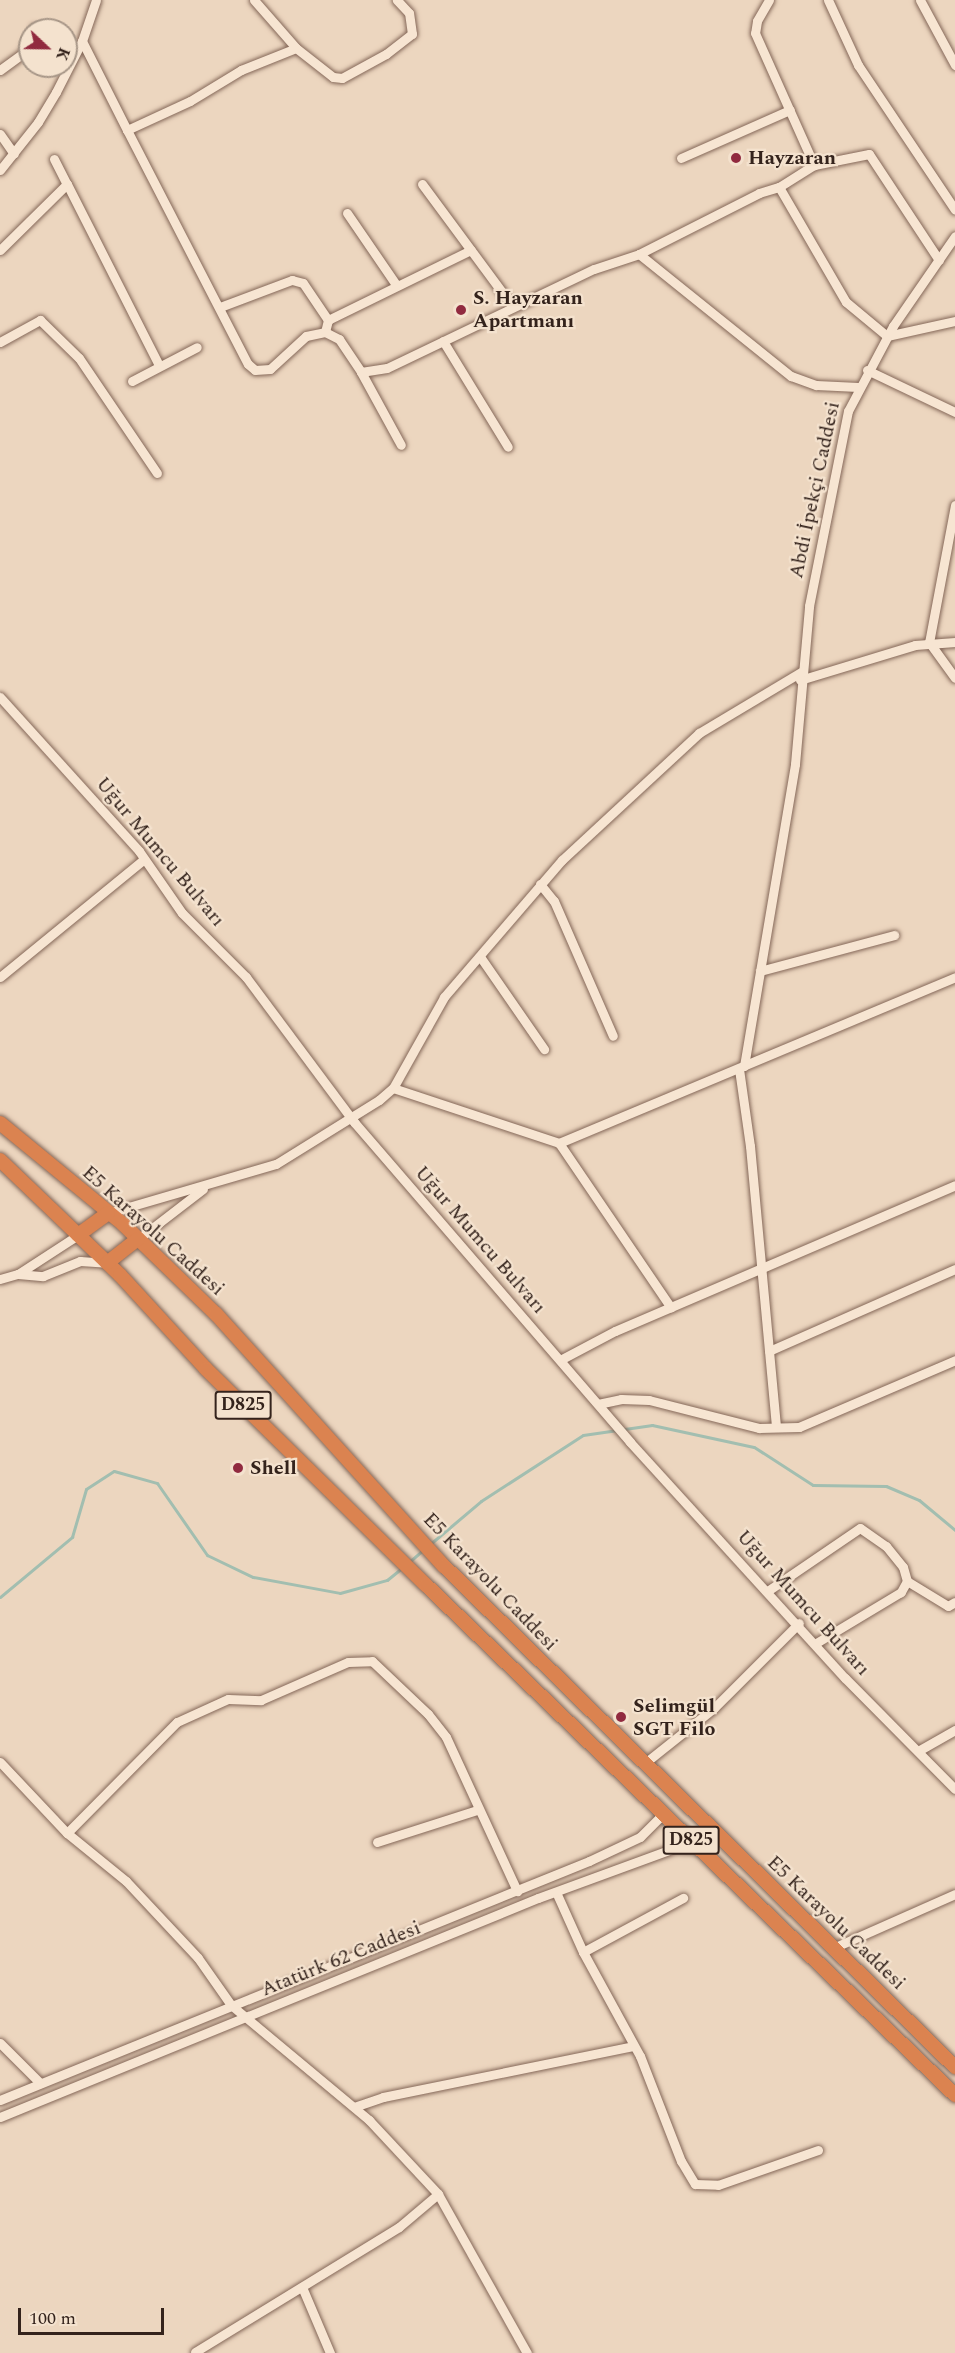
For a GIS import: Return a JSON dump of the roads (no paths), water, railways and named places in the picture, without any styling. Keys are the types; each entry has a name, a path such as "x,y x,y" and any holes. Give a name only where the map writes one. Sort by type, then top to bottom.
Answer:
{"highway":[{"name":"E5 Karayolu Caddesi","path":"0,1123 138,1239 216,1314 444,1566 955,2067"},
{"name":"D825","path":"0,1160 107,1263 206,1370 955,2096"},
{"path":"78,1235 108,1213"},
{"path":"107,1263 138,1239"}],"street":[{"path":"0,170 38,122 82,41 96,0"},
{"path":"254,0 296,48 333,76 342,78 412,34 409,13 397,0"},
{"path":"770,0 757,21 755,33 814,165"},
{"path":"828,0 858,65 955,210"},
{"path":"920,0 955,65"},
{"path":"82,41 248,364 255,370 270,369 306,336 325,332 339,339 361,372 401,445"},
{"path":"127,130 190,100 241,70 296,48"},
{"path":"0,70 18,57"},
{"path":"681,158 789,110"},
{"path":"0,134 14,154"},
{"path":"361,372 387,368 594,270 639,254 759,193 779,188 814,165 869,154 939,260"},
{"path":"54,159 159,364"},
{"path":"0,250 67,184"},
{"path":"422,184 513,307"},
{"path":"779,188 846,302 887,336 955,321"},
{"path":"347,213 397,286"},
{"name":"Abdi İpekçi Caddesi","path":"776,1425 742,1068 795,764 800,676 837,457 858,387 887,336 954,240"},
{"path":"328,320 471,250"},
{"path":"639,254 791,376 816,385 858,387"},
{"path":"220,307 292,280 303,283 328,320 325,332"},
{"path":"0,342 40,320 79,358 158,473"},
{"path":"443,341 508,447"},
{"path":"132,381 159,364 197,347"},
{"path":"867,370 955,412"},
{"path":"955,505 928,642 955,678"},
{"path":"108,1213 276,1164 351,1118 393,1088 444,997 481,958 540,884 605,817 699,733 800,676 928,642 955,642"},
{"name":"Uğur Mumcu Bulvarı","path":"0,697 144,858 182,913 246,977 351,1118 630,1442 955,1789"},
{"path":"0,977 144,858"},
{"path":"540,884 554,901 613,1036"},
{"path":"760,971 894,935"},
{"path":"481,958 544,1049"},
{"path":"559,1143 955,977"},
{"path":"393,1088 559,1143 671,1308"},
{"path":"138,1239 194,1193 226,1177"},
{"path":"560,1360 671,1308 761,1271 955,1185"},
{"path":"0,1280 18,1274 78,1235"},
{"path":"18,1274 43,1276 80,1261 107,1263"},
{"path":"769,1351 955,1269"},
{"path":"598,1404 621,1399 649,1400 759,1428 776,1425 798,1427 955,1360"},
{"path":"769,1590 860,1528 886,1546 903,1567 908,1581 948,1606 955,1602"},
{"path":"816,1643 901,1592 908,1581"},
{"path":"645,1763 714,1708 799,1623"},
{"path":"67,1833 177,1722 228,1698 261,1700 348,1662 372,1661 428,1714 446,1737 477,1810 517,1891"},
{"path":"918,1751 955,1730"},
{"path":"0,1762 67,1833 134,1889 198,1958 231,2005 248,2016 354,2107 438,2194 527,2353"},
{"path":"377,1842 477,1810"},
{"name":"Atatürk 62 Caddesi","path":"0,2100 517,1891 640,1837 663,1814"},
{"name":"Atatürk 62 Caddesi","path":"0,2117 556,1892 675,1848 700,1850"},
{"path":"556,1892 583,1952 633,2046 695,2184 718,2185 818,2150"},
{"path":"833,1948 955,1894"},
{"path":"583,1952 683,1898"},
{"path":"0,2043 40,2083"},
{"path":"354,2107 383,2097 633,2046"},
{"path":"195,2352 399,2227 438,2194"},
{"path":"302,2287 330,2353"}],"waterway":[{"path":"429,1545 481,1501 583,1435 652,1425 754,1447 813,1485 886,1486 919,1500 955,1530"},
{"path":"0,1597 72,1537 86,1489 114,1471 157,1483 207,1555 253,1577 340,1593 387,1580 403,1567"},
{"path":"408,1563 424,1549"}],"place":[{"name":"Hayzaran","path":"736,158"},
{"name":"S. Hayzaran Apartmanı","path":"461,310"},
{"name":"Shell","path":"238,1468"},
{"name":"Selimgül SGT Filo","path":"621,1717"}]}
